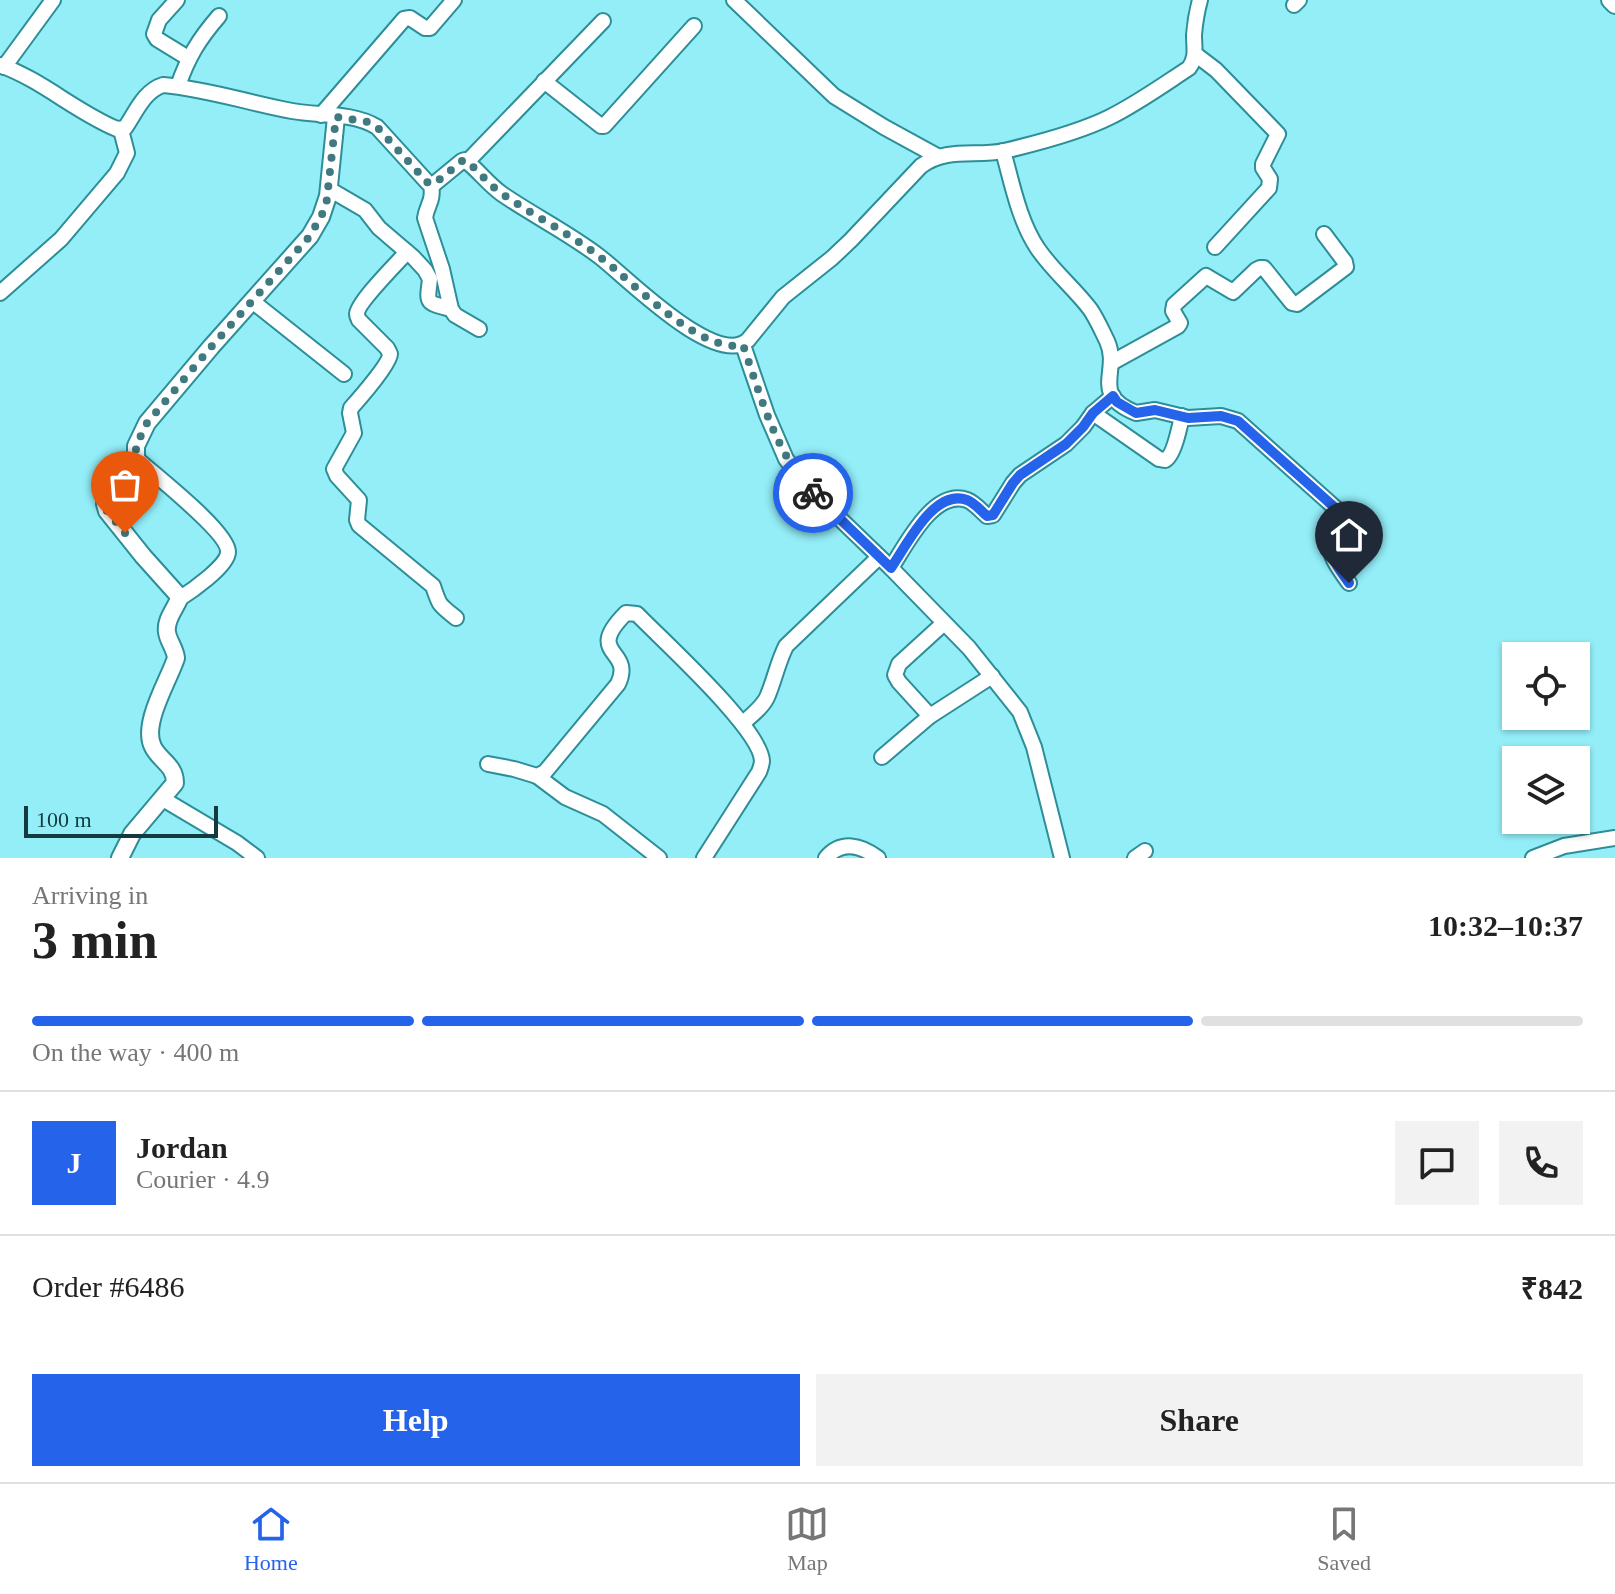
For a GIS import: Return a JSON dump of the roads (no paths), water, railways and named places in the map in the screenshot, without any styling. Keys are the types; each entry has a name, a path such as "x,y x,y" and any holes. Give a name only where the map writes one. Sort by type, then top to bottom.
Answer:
{"street":[{"path":"53,0 2,66 40,84 110,127 125,128 148,94 163,85 221,94 290,111 368,122 377,127 431,184 433,195 425,218 451,309 455,315 479,329"},
{"path":"177,0 159,20 154,34 188,58"},
{"path":"179,599 107,511 107,495 133,466 136,446 147,423 310,236 326,207 329,189 329,116 404,19 410,18 430,28 454,0"},
{"path":"734,0 834,96 937,156"},
{"path":"431,184 462,161 467,162 496,189 600,257 681,324 721,345 736,347 743,345 783,297 832,258 921,166 937,156 1003,151 1084,128 1137,102 1189,68 1195,54 1194,32 1200,0"},
{"path":"1610,0 1615,5"},
{"path":"178,86 188,58 219,16"},
{"path":"467,162 603,21"},
{"path":"544,81 604,126 694,26"},
{"path":"1195,54 1216,70 1278,134 1263,164 1270,179 1269,188 1215,247"},
{"path":"0,293 61,239 117,173 127,153 121,130"},
{"path":"1003,151 1019,208 1035,245 1089,308 1108,344 1111,363 1108,382 1117,402 1136,413 1155,410 1195,418 1221,416 1238,421 1342,514 1345,521 1330,547 1349,583"},
{"path":"329,189 365,210 379,228 425,270 430,279 428,299 433,304 451,309"},
{"path":"1111,363 1179,325 1173,311 1174,305 1206,276 1233,292 1256,270 1264,268 1292,303 1297,304 1346,267 1324,234"},
{"path":"407,252 367,297 356,315 390,353 381,371 351,408 354,433 334,469 359,500 359,525 433,586 439,604 456,618"},
{"path":"252,301 344,374"},
{"path":"743,345 786,459 809,489 969,648 1020,712 1034,747 1059,856"},
{"path":"891,568 935,506 951,499 961,499 972,502 987,516 993,515 1020,475 1066,444 1113,396"},
{"path":"1093,413 1164,460 1177,439 1182,416"},
{"path":"120,858 132,834 175,783 172,768 155,750 150,737 157,704 176,658 167,627 179,599 224,562 228,555 225,541 192,505 136,458"},
{"path":"743,723 768,697 786,646 879,557"},
{"path":"537,776 545,772 618,684 622,666 607,639 626,613 637,614 743,723 760,752 762,762 750,788 704,858"},
{"path":"930,716 895,675 899,664 944,623"},
{"path":"882,757 930,716 992,676"},
{"path":"488,764 537,776 565,797 603,814 659,858"},
{"path":"163,799 257,858"},
{"path":"1533,858 1564,846 1615,838"},
{"path":"826,858 832,851 851,845 867,850 878,858"}]}
